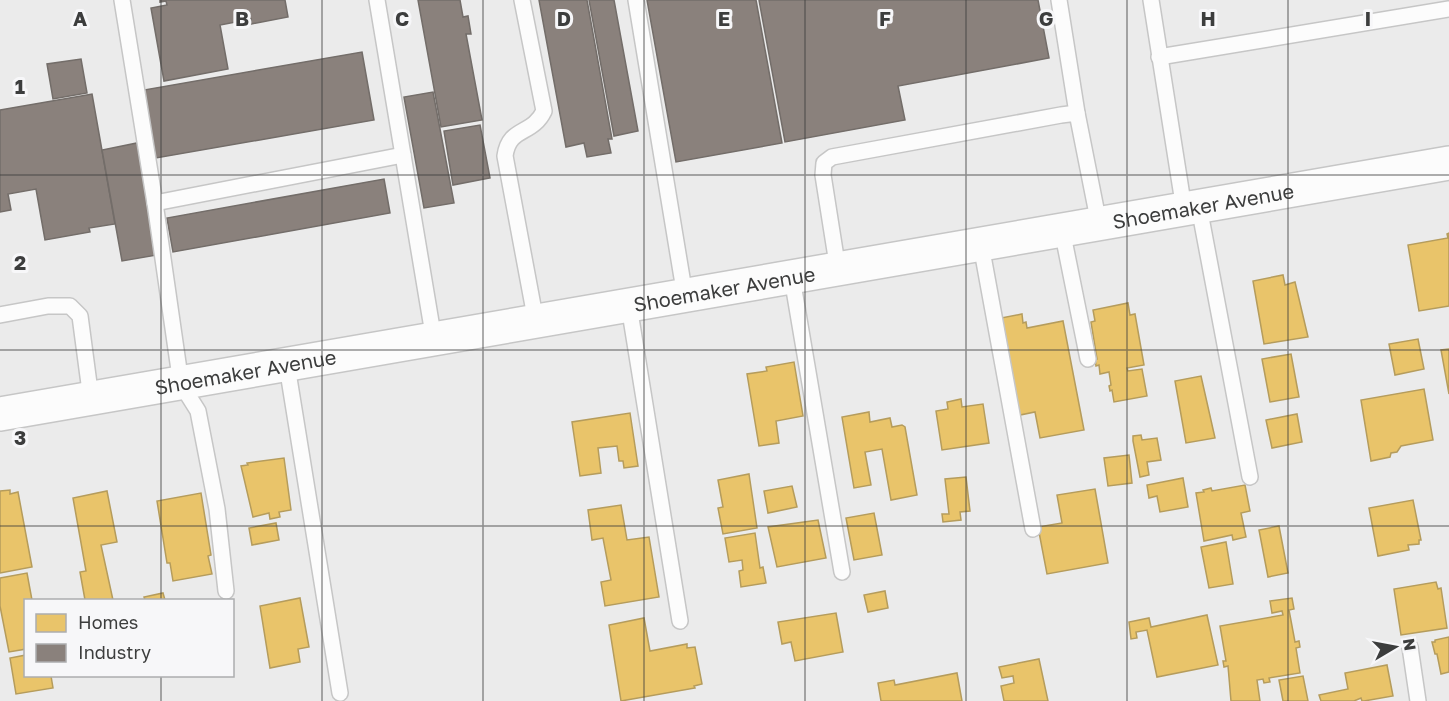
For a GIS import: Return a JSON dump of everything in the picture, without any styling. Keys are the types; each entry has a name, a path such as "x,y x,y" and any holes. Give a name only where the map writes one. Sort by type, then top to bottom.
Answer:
{"main road":[{"name":"Shoemaker Avenue","path":"0,414 1449,163"}],"lane":[{"path":"122,0 155,202 181,384 198,411 217,509 225,591"},
{"path":"376,0 434,340"},
{"path":"522,0 544,111 539,122 517,134 506,146 505,156 536,322"},
{"path":"636,0 685,296"},
{"path":"1059,0 1077,113 1099,224"},
{"path":"1151,0 1160,57 1191,208 1250,477"},
{"path":"1160,57 1449,9"},
{"path":"838,270 823,175 824,163 832,157 1077,113"},
{"path":"155,202 403,155"},
{"path":"1062,230 1088,359"},
{"path":"981,245 1033,530"},
{"path":"792,278 842,572"},
{"path":"0,315 48,306 70,306 80,316 91,399"},
{"path":"629,306 680,621"},
{"path":"287,366 340,693"},
{"path":"1410,647 1418,701"}],"building: Homes":[{"path":"1449,233 1449,306 1419,311 1408,245 1448,238"},
{"path":"1283,275 1285,285 1295,282 1308,337 1264,344 1253,281"},
{"path":"1128,303 1130,315 1135,314 1144,365 1127,368 1128,371 1142,369 1147,396 1114,402 1109,386 1111,385 1109,372 1100,374 1099,365 1096,366 1091,322 1095,321 1093,310"},
{"path":"1022,314 1023,323 1026,322 1027,328 1063,321 1084,430 1040,438 1035,412 1020,415 1001,318"},
{"path":"1418,339 1424,369 1395,375 1389,344"},
{"path":"1449,349 1449,394 1441,350"},
{"path":"1291,354 1299,397 1270,402 1262,359"},
{"path":"794,362 803,416 776,421 779,443 759,446 747,374 767,371 766,367"},
{"path":"1201,376 1215,438 1186,443 1175,381"},
{"path":"1424,389 1433,440 1401,446 1397,452 1391,453 1390,457 1371,461 1361,400"},
{"path":"961,399 962,407 983,404 989,443 942,450 936,411 948,409 947,402"},
{"path":"869,412 870,422 890,418 892,427 902,425 905,427 917,495 891,500 882,449 865,452 871,485 854,488 842,417"},
{"path":"630,413 638,466 624,468 623,461 619,461 617,446 598,448 601,473 580,476 572,422"},
{"path":"1297,414 1302,442 1272,448 1266,420"},
{"path":"1141,435 1142,440 1157,438 1161,460 1147,462 1149,475 1140,477 1133,436"},
{"path":"1129,455 1132,483 1108,486 1104,458"},
{"path":"284,458 291,510 279,512 280,517 270,519 269,513 253,517 241,466 248,465 247,463"},
{"path":"749,474 757,528 723,534 718,508 723,507 718,480"},
{"path":"966,477 970,511 960,512 961,520 943,522 942,514 949,514 945,479"},
{"path":"1183,478 1188,507 1160,512 1157,496 1149,498 1147,485"},
{"path":"1245,485 1250,511 1241,513 1246,537 1233,540 1232,535 1204,541 1196,493 1211,488 1212,491"},
{"path":"792,486 797,507 768,513 764,491"},
{"path":"1095,489 1108,563 1047,574 1038,527 1062,523 1057,495"},
{"path":"10,490 10,494 18,492 32,567 0,573 0,491"},
{"path":"107,491 117,542 101,545 113,599 85,599 80,572 86,571 73,498"},
{"path":"201,493 212,574 173,581 170,563 167,563 157,501"},
{"path":"1413,500 1421,540 1419,544 1408,545 1409,550 1378,556 1369,508"},
{"path":"621,505 627,540 649,537 659,597 605,606 601,582 611,580 603,538 592,540 588,510"},
{"path":"874,513 882,555 854,560 846,518"},
{"path":"818,520 826,558 777,567 768,527"},
{"path":"276,523 279,540 252,545 249,528"},
{"path":"1279,526 1288,573 1268,577 1259,530"},
{"path":"755,533 760,568 763,567 766,583 741,587 739,571 743,570 742,560 729,562 725,538"},
{"path":"1226,542 1233,584 1209,588 1201,547"},
{"path":"27,573 32,599 24,599 24,649 9,652 0,606 0,578"},
{"path":"1436,582 1438,589 1441,588 1447,628 1401,635 1394,589"},
{"path":"885,591 888,608 868,612 864,595"},
{"path":"163,593 165,599 145,599 144,597"},
{"path":"300,598 309,647 298,649 300,662 270,668 260,606"},
{"path":"1292,598 1294,609 1289,610 1295,642 1299,641 1300,647 1296,648 1300,673 1269,678 1270,682 1264,683 1263,679 1257,680 1260,701 1231,701 1228,666 1224,667 1223,661 1226,661 1220,626 1283,615 1282,611 1272,613 1270,601"},
{"path":"836,613 843,652 795,661 791,642 782,644 778,622"},
{"path":"1207,615 1218,665 1157,677 1147,630 1136,632 1137,638 1131,639 1129,622 1149,618 1151,627"},
{"path":"644,618 650,651 687,644 687,648 695,647 702,684 694,686 695,688 621,701 609,625"},
{"path":"1449,637 1449,672 1441,674 1432,642"},
{"path":"24,655 24,677 51,677 53,688 16,694 10,658"},
{"path":"1039,659 1048,701 1004,701 1001,686 1014,683 1013,676 1002,678 999,667"},
{"path":"1387,665 1393,696 1364,701 1361,698 1354,701 1321,701 1319,695 1348,689 1345,673"},
{"path":"957,673 962,701 881,701 878,683 894,680 895,685"},
{"path":"1303,676 1308,701 1283,701 1279,680"}],"building: Industry":[{"path":"160,0 285,0 288,17 251,24 251,19 220,25 228,69 164,81 151,8 167,5 166,1 160,2"},
{"path":"418,0 460,0 463,17 468,16 471,34 466,34 482,120 441,127"},
{"path":"539,0 587,0 612,139 608,139 611,153 587,157 584,143 566,147"},
{"path":"589,0 614,0 638,131 614,136"},
{"path":"647,0 756,0 782,143 676,162"},
{"path":"759,0 1038,0 1049,58 898,86 905,120 785,142"},
{"path":"362,52 374,120 156,158 144,90"},
{"path":"81,59 87,93 53,99 47,64"},
{"path":"433,92 454,203 424,208 404,97"},
{"path":"92,94 115,224 89,228 90,232 45,240 36,189 8,194 11,210 0,212 0,110"},
{"path":"480,125 490,178 453,185 444,131"},
{"path":"137,143 157,255 122,261 102,150"},
{"path":"384,179 390,213 173,252 167,218"}]}
